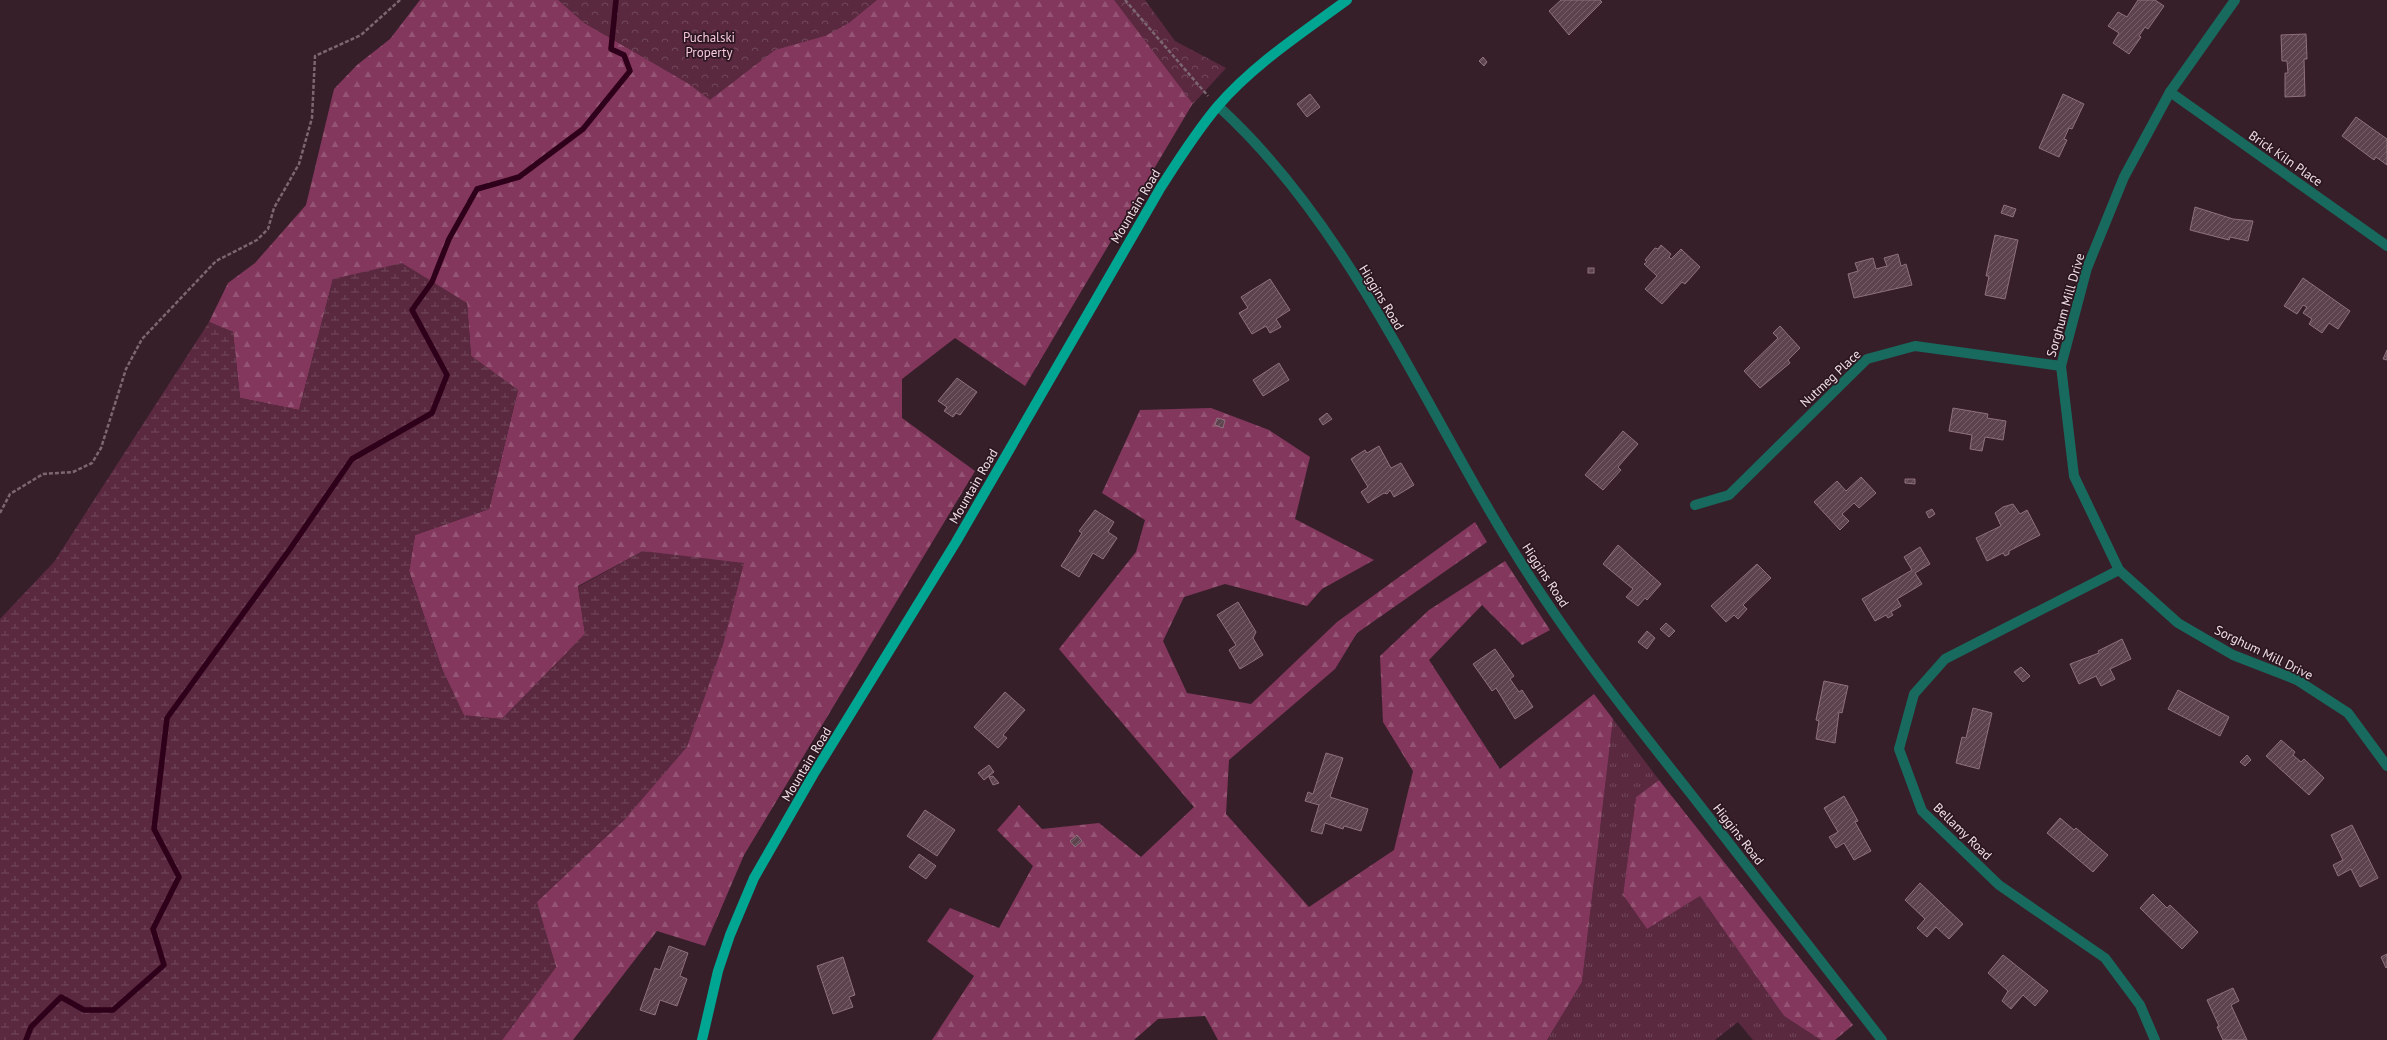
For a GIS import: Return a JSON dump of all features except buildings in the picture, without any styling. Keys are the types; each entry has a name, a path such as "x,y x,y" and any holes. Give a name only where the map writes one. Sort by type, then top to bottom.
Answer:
{"main road":[{"name":"Mountain Road","path":"702,1040 720,964 741,906 758,871 813,775 956,542 1161,187 1188,146 1218,106 1255,71 1347,0"}],"street":[{"name":"Sorghum Mill Drive","path":"2235,0 2170,92 2124,177 2093,254 2061,366 2074,476 2119,570 2178,622 2233,655 2297,680 2348,713 2387,766"},
{"name":"Brick Kiln Place","path":"2170,92 2387,246"},
{"name":"Higgins Road","path":"1218,106 1235,122 1285,179 1341,255 1370,299 1427,402 1535,585 1616,698 1882,1040"},
{"name":"Nutmeg Place","path":"1695,505 1729,495 1867,359 1915,346 2061,366"},
{"name":"Bellamy Road","path":"2119,570 1945,659 1914,694 1899,749 1922,811 2000,885 2105,958 2140,1005 2155,1040"}],"path":[{"path":"0,513 10,494 43,474 74,472 92,463 101,448 126,369 142,339 216,261 257,240 268,229 274,208 299,164 312,118 315,56 361,35 400,0"},
{"path":"1125,0 1218,106"}],"green space":[{"path":"420,0 1115,0 1193,103 1025,386 955,338 902,379 902,418 975,471 744,855 705,946 657,931 573,1040 502,1040 556,967 536,902 625,819 643,551 578,586 585,634 502,719 464,716 442,669 409,571 415,535 489,509 518,390 471,356 467,303 333,279 299,410 240,398 233,332 209,322 228,283 255,263 306,205 334,89 357,65 390,39"},
{"name":"Puchalski Property","path":"558,0 877,0 849,23 825,36 775,50 710,100 689,84 584,23"},
{"path":"1114,0 1145,0 1175,41 1226,68 1193,104"},
{"path":"402,263 467,303 471,356 518,390 489,509 415,535 409,571 442,669 464,715 502,719 585,634 578,587 643,551 744,563 723,645 687,747 625,819 537,902 556,967 502,1040 0,1040 0,619 54,562 209,322 233,332 240,398 299,410 333,279"},
{"path":"1211,408 1269,430 1310,457 1295,519 1374,560 1322,589 1307,606 1225,584 1184,597 1163,641 1187,693 1251,704 1337,622 1475,522 1487,542 1357,633 1335,669 1229,760 1226,814 1309,907 1394,850 1413,771 1383,722 1380,656 1429,610 1505,561 1550,630 1522,645 1482,605 1429,660 1500,769 1594,694 1613,719 1582,982 1547,1040 1218,1040 1205,1016 1158,1019 1134,1040 932,1040 974,976 927,941 950,908 999,928 1033,866 997,830 1019,805 1042,829 1099,823 1141,857 1194,807 1059,649 1136,552 1145,520 1102,493 1140,410"},
{"path":"1613,719 1659,780 1636,797 1623,895 1647,929 1700,896 1784,1016 1821,1040 1753,1040 1738,1022 1715,1040 1547,1040 1582,982"},
{"path":"1659,780 1853,1025 1835,1040 1821,1040 1784,1016 1700,896 1647,929 1623,895 1636,797"}],"waterway":[{"path":"26,1040 31,1027 61,997 84,1010 113,1010 164,965 153,929 179,877 154,829 167,718 290,549 352,459 432,413 447,375 412,310 432,282 449,239 477,189 519,177 583,129 630,71 624,55 611,49 616,0"}]}
